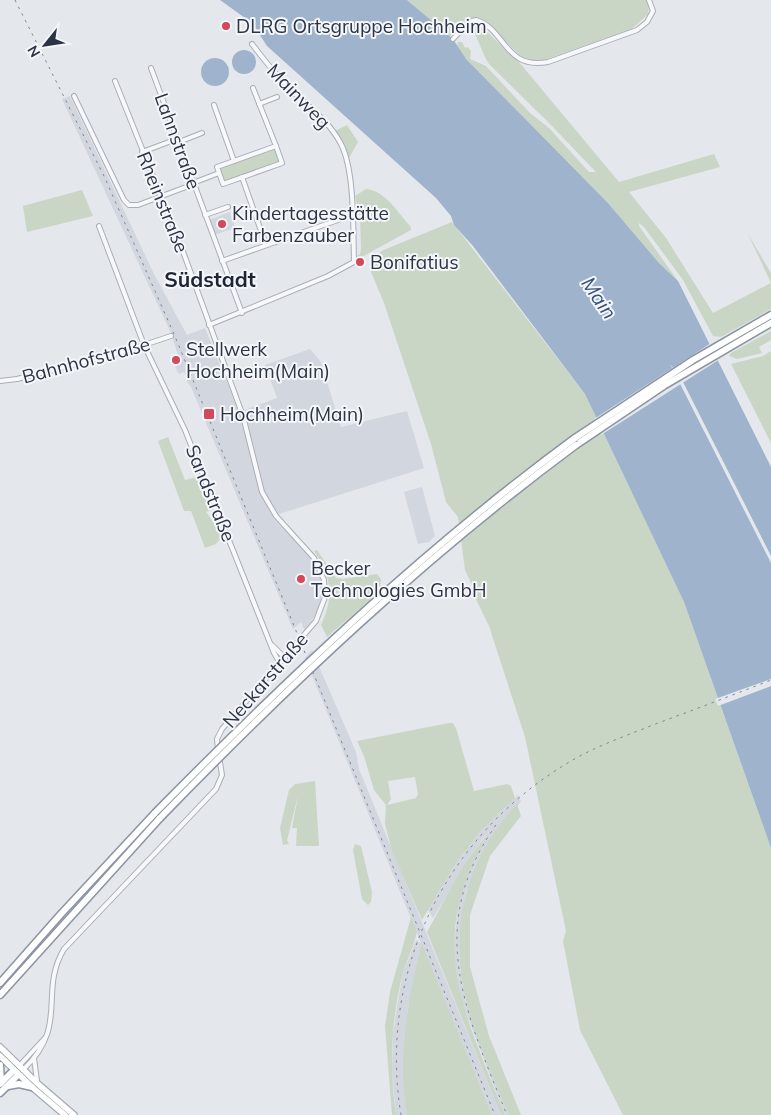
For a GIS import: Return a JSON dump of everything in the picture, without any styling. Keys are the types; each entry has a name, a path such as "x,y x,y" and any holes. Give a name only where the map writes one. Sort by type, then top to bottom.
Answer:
{"highway":[{"path":"0,983 72,901 158,815 318,662 471,526 604,424 771,315"},
{"path":"726,344 769,324"},
{"path":"0,995 158,815"},
{"path":"0,1065 3,1084 0,1093"},
{"path":"3,1084 18,1070"},
{"path":"3,1084 35,1086"}],"main road":[{"path":"0,1047 18,1070"},
{"path":"0,1056 18,1070 65,1115"},
{"path":"35,1086 74,1115"}],"street":[{"path":"453,39 469,22 476,20 486,26 523,61 538,64 637,30 654,11 649,0"},
{"name":"Mainweg","path":"209,325 242,313 354,262 352,215 346,157 341,143 321,116 282,80 252,44"},
{"name":"Lahnstraße","path":"151,68 242,313"},
{"name":"Rheinstraße","path":"115,80 142,152 181,246 209,325"},
{"path":"253,88 276,146 282,163 223,184 217,167 276,146"},
{"path":"74,96 126,203 133,206 219,173"},
{"path":"259,104 278,96"},
{"path":"214,105 234,161"},
{"path":"142,152 202,133"},
{"path":"242,177 266,245"},
{"path":"206,215 228,207"},
{"path":"222,261 352,215"},
{"name":"Sandstraße","path":"99,226 144,345 185,430 280,663"},
{"name":"Neckarstraße","path":"18,1070 34,1058 42,1048 48,1034 54,973 64,948 216,789 222,774 217,743 220,732 321,614 325,597 324,580 314,558 280,521 265,499 245,422 209,325"},
{"name":"Bahnhofstraße","path":"0,381 17,379 171,336"},
{"name":"Sandstraße","path":"271,644 285,658"},
{"path":"18,1070 48,1034"},
{"path":"34,1058 35,1086"}],"shaded area":[{"path":"70,96 153,272 187,335 205,328 239,412 277,398 265,365 310,349 321,362 341,427 407,411 424,468 273,516 311,558 322,581 323,591 318,611 305,631 301,622 293,629 191,387 187,382 187,378 184,372 179,374 177,371 172,355 178,355 171,333 62,99"},
{"name":"Kindertagesstätte Farbenzauber","path":"230,212 235,228 214,235 209,220"},
{"path":"422,487 435,536 429,542 418,544 404,492"},
{"path":"312,650 356,752 359,769 501,1115 492,1115 422,945 408,1007 404,1045 404,1088 407,1115 396,1115 392,1071 393,1036 397,1006 403,973 416,940 421,943 305,658"},
{"path":"518,795 521,801 466,891 459,938 460,970 466,1002 509,1115 505,1115 462,1002 453,953 458,906 462,889 476,855 492,828 483,838 433,918 428,910 456,863 479,833"}],"green space":[{"path":"407,0 647,0 649,6 648,14 632,29 538,62 524,59 481,19 467,19 450,37"},
{"path":"473,24 484,29 519,62 619,182 714,154 720,167 629,192 666,238 713,313 771,283 771,309 721,337 713,336 683,280 644,227 639,223 639,226 678,281 659,263 608,203 462,55 457,45 458,42 462,42 465,48 468,47 471,51 470,59 486,66 530,113 549,128 589,172 596,172 489,64 470,26"},
{"path":"347,125 358,142 349,158 335,131"},
{"path":"274,148 279,162 225,181 220,168"},
{"path":"366,189 386,198 411,227 411,230 358,259 356,257 360,254 361,249 360,216 355,196"},
{"path":"82,190 93,216 27,232 23,206"},
{"path":"452,222 585,394 684,602 771,848 771,1115 623,1115 580,1030 563,941 566,931 525,737 489,626 474,595 473,587 465,570 458,517 446,502 431,444 384,303 371,272 371,265 381,251"},
{"path":"748,234 771,273 771,283"},
{"path":"771,331 771,340 759,347 762,353 737,359 729,356 731,353"},
{"path":"771,351 771,443 731,364 763,356"},
{"path":"168,437 185,480 201,476 213,509 206,512 223,535 216,544 205,548 191,511 184,511 158,441"},
{"path":"317,550 336,578 343,579 377,574 381,579 380,591 327,637 321,625 328,606 328,578 314,551"},
{"path":"453,723 474,791 507,784 511,786 515,798 479,833 456,863 422,920 392,851 385,824 386,805 374,790 364,756 357,741","holes":["415,777 418,794 416,798 387,805 391,799 388,781"]},
{"path":"315,781 319,846 296,846 297,828 292,828 298,796 287,840 289,844 283,845 280,828 289,790 295,784"},
{"path":"517,804 521,816 490,856 470,915 470,967 489,1036 521,1115 509,1115 470,1016 461,974 459,948 461,921 474,871 485,847 499,825"},
{"path":"494,825 472,865 460,902 455,937 456,970 463,1004 505,1115 501,1115 427,932 462,868"},
{"path":"355,844 361,846 372,892 371,902 368,905 362,899 353,850"},
{"path":"411,917 417,932 403,973 396,1008 392,1043 392,1079 396,1115 392,1115 385,1026 390,992"},
{"path":"422,944 492,1115 407,1115 403,1071 404,1049 408,1005"}],"water":[{"name":"Main","path":"220,0 407,0 453,39 466,59 608,203 659,263 678,281 771,467 771,556 682,380 670,364 771,563 771,848 684,602 585,394 473,246 454,225 451,216 436,198 267,46 252,23"},
{"path":"244,50 253,53 256,62 253,71 244,74 235,71 232,62 235,53"},
{"path":"215,58 225,62 229,72 225,82 215,86 205,82 201,72 205,62"}],"pier":[{"path":"711,343 720,359 601,435 594,419"},
{"path":"771,679 771,686 718,706 715,699"}],"railway":[{"path":"15,0 104,176 174,334 495,1115"},
{"path":"401,1115 396,1060 400,1007 412,956 432,908 459,863 493,823 532,787 578,757 628,735 771,680"},
{"path":"496,825 474,863 462,899 457,935 459,970 467,1005 478,1041 507,1115"}],"place":[{"name":"DLRG Ortsgruppe Hochheim","path":"226,26"},
{"name":"Kindertagesstätte Farbenzauber","path":"222,224"},
{"name":"Bonifatius","path":"360,262"},
{"name":"Stellwerk Hochheim(Main)","path":"176,360"},
{"name":"Hochheim(Main)","path":"209,414"},
{"name":"Becker Technologies GmbH","path":"301,579"}],"district":[{"name":"Südstadt","path":"210,280"}]}
